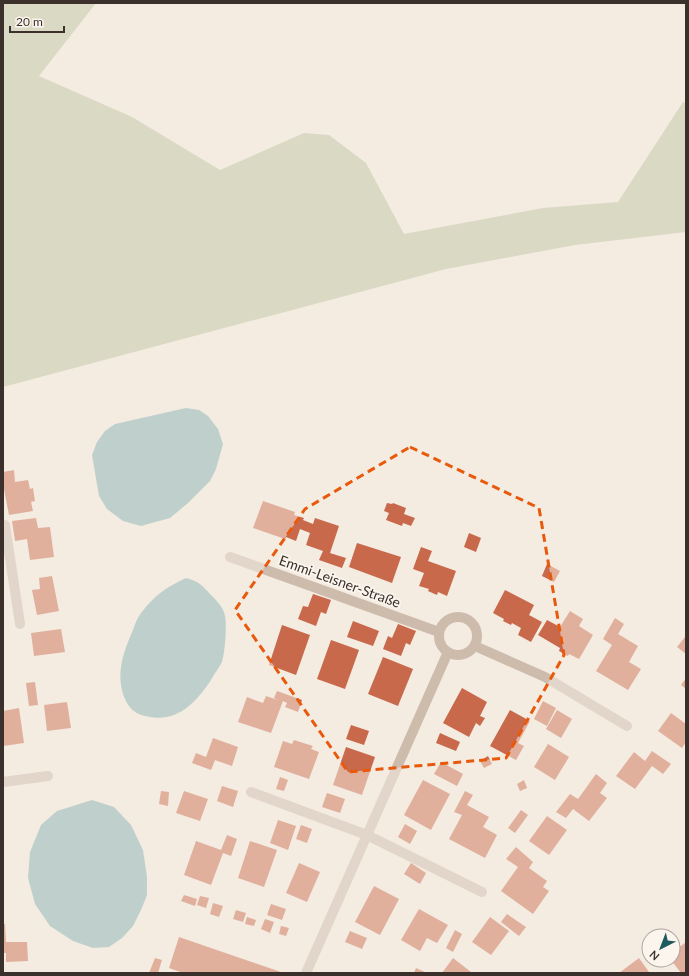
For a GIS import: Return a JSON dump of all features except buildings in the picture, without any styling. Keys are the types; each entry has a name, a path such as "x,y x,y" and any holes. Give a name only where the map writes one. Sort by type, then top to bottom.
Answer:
{"street":[{"path":"5,525 8,577 20,624"},
{"name":"Emmi-Leisner-Straße","path":"230,557 439,632"},
{"path":"460,616 472,621 476,626 478,639 475,646 471,650 460,655 448,652 440,644 439,638 439,632 444,622 449,618 460,616"},
{"path":"475,646 545,677 627,726"},
{"path":"306,973 448,652"},
{"path":"3,782 48,776"},
{"path":"251,792 368,835 482,892"}],"highlighted area":[{"path":"410,447 539,508 564,655 506,758 348,772 235,610 305,509"}],"green space":[{"path":"3,3 96,3 39,76 132,117 220,170 304,133 329,135 366,163 404,234 543,208 618,202 683,102 686,104 686,232 575,245 446,269 3,387"}],"water":[{"path":"186,408 199,410 208,416 218,429 223,444 216,469 210,481 188,503 170,518 141,526 123,521 107,509 99,496 92,455 97,442 105,431 115,424"},
{"path":"186,578 194,580 202,586 217,601 223,610 226,620 226,633 222,662 205,689 184,710 166,717 156,718 141,715 130,708 122,690 120,673 123,656 137,619 146,607 161,592"},
{"path":"92,800 114,807 131,825 143,850 147,877 147,895 133,926 122,938 109,947 93,948 73,941 50,926 35,904 28,878 30,852 41,825 57,811"}]}
